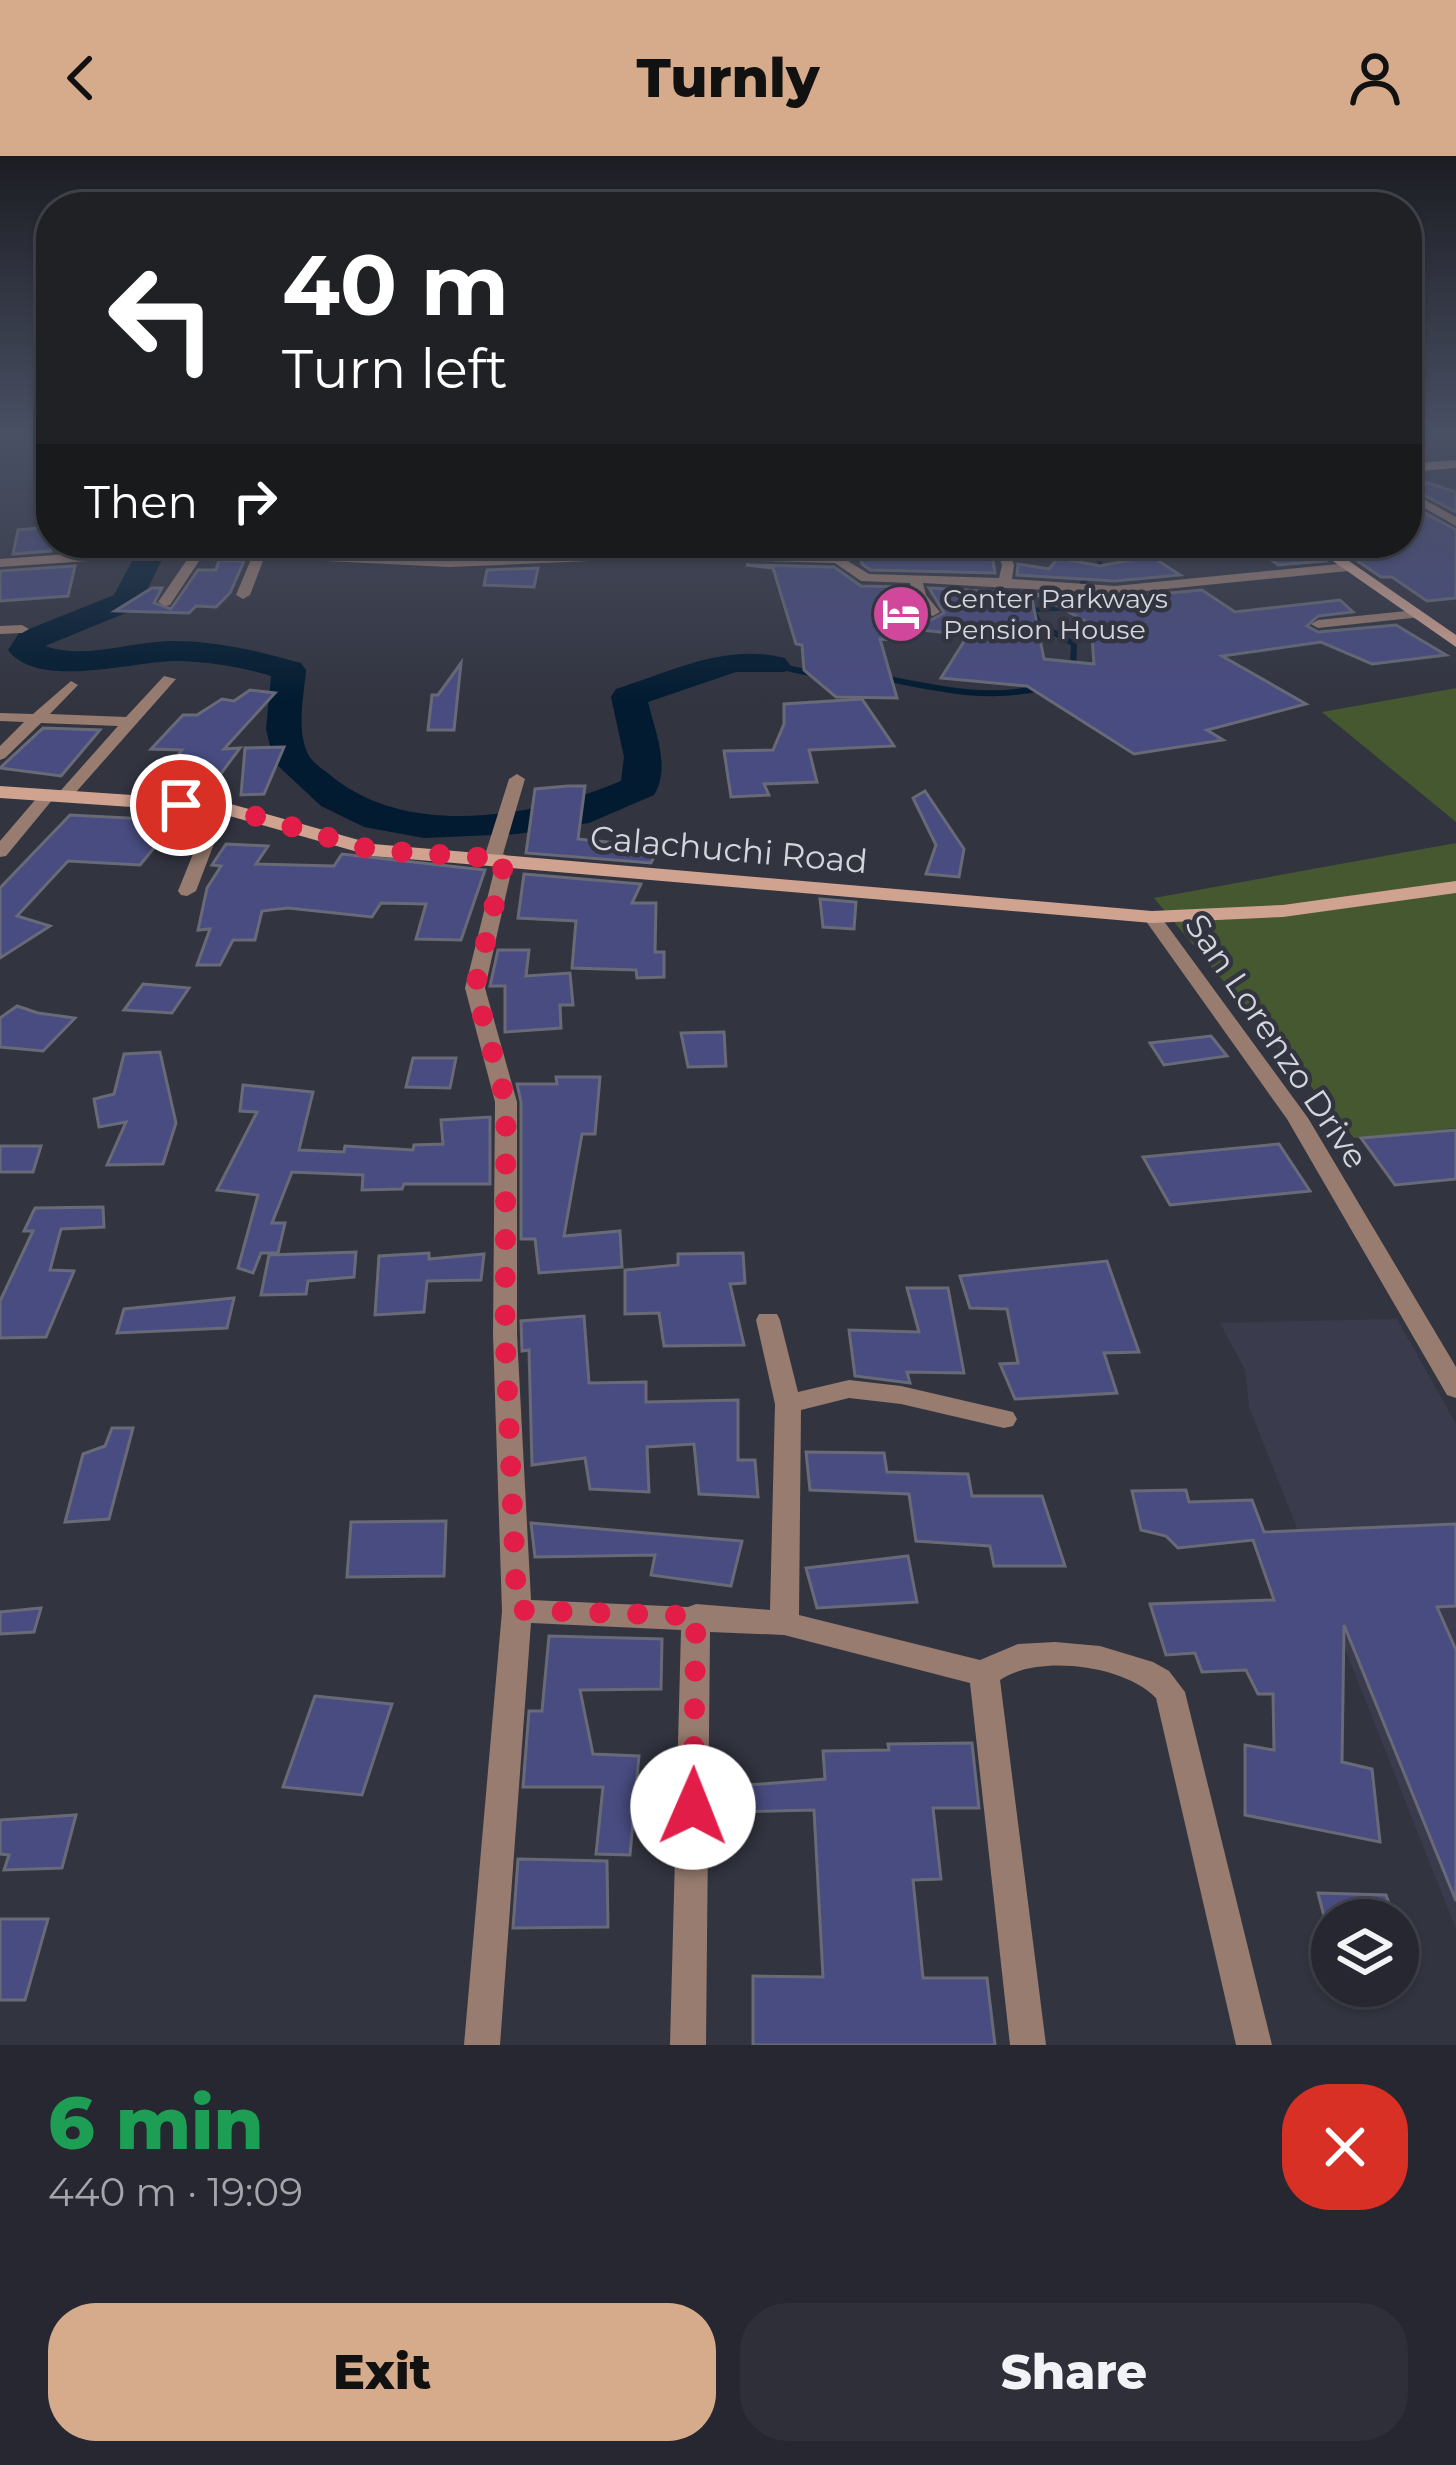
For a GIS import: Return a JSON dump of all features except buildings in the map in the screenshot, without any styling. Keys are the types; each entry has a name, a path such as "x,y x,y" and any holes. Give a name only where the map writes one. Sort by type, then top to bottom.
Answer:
{"street":[{"path":"0,562 72,558"},
{"path":"165,602 194,558"},
{"path":"243,595 258,558"},
{"path":"329,558 449,562 556,558"},
{"path":"449,562 452,558"},
{"path":"779,558 838,560 860,577 1115,590 1348,567"},
{"path":"1005,558 1005,582"},
{"path":"1335,558 1456,642"},
{"path":"916,579 920,595 933,612"},
{"path":"1318,624 1416,614"},
{"path":"0,630 22,629"},
{"path":"0,852 169,679"},
{"path":"0,755 71,685"},
{"path":"0,717 130,722"},
{"path":"482,2045 517,1610 505,1335 506,1102 475,988 517,779"},
{"name":"Calachuchi Road","path":"0,792 220,808 372,850 1153,917 1283,911 1456,886"},
{"path":"187,891 220,808"},
{"name":"San Lorenzo Drive","path":"1153,917 1298,1118 1456,1389"},
{"path":"768,1320 788,1404 784,1623"},
{"path":"788,1404 849,1389 901,1395 1004,1419"},
{"path":"517,1610 784,1623 984,1674 1012,1656 1055,1653 1144,1669 1160,1677 1170,1692 1254,2045"},
{"path":"688,2045 696,1616"},
{"path":"984,1674 1028,2045"}],"shaded area":[{"path":"1397,1319 1456,1424 1456,1929 1249,1407 1245,1370 1220,1323"}],"green space":[{"path":"1456,688 1456,822 1322,712"},
{"path":"1456,843 1456,1128 1354,1138 1154,898"}],"waterway":[{"path":"148,558 127,601 31,640 25,650 58,661 198,652 289,670 284,717 288,752 297,767 335,797 356,810 400,823 498,823"},
{"path":"1082,583 1101,570 1099,558"},
{"path":"1041,625 1033,610 1071,608"},
{"path":"1036,622 1041,625"},
{"path":"1041,625 1074,644 1073,670"},
{"path":"517,822 575,815 640,787 643,757 629,697 733,662 773,665"},
{"path":"773,665 819,675"},
{"path":"884,678 984,693 1044,687"}],"place":[{"name":"Center Parkways Pension House","path":"901,614"}],"route":[{"path":"181,805 244,813 358,848 505,859 475,988 506,1102 505,1335 517,1610 696,1616 693,1807"}]}
